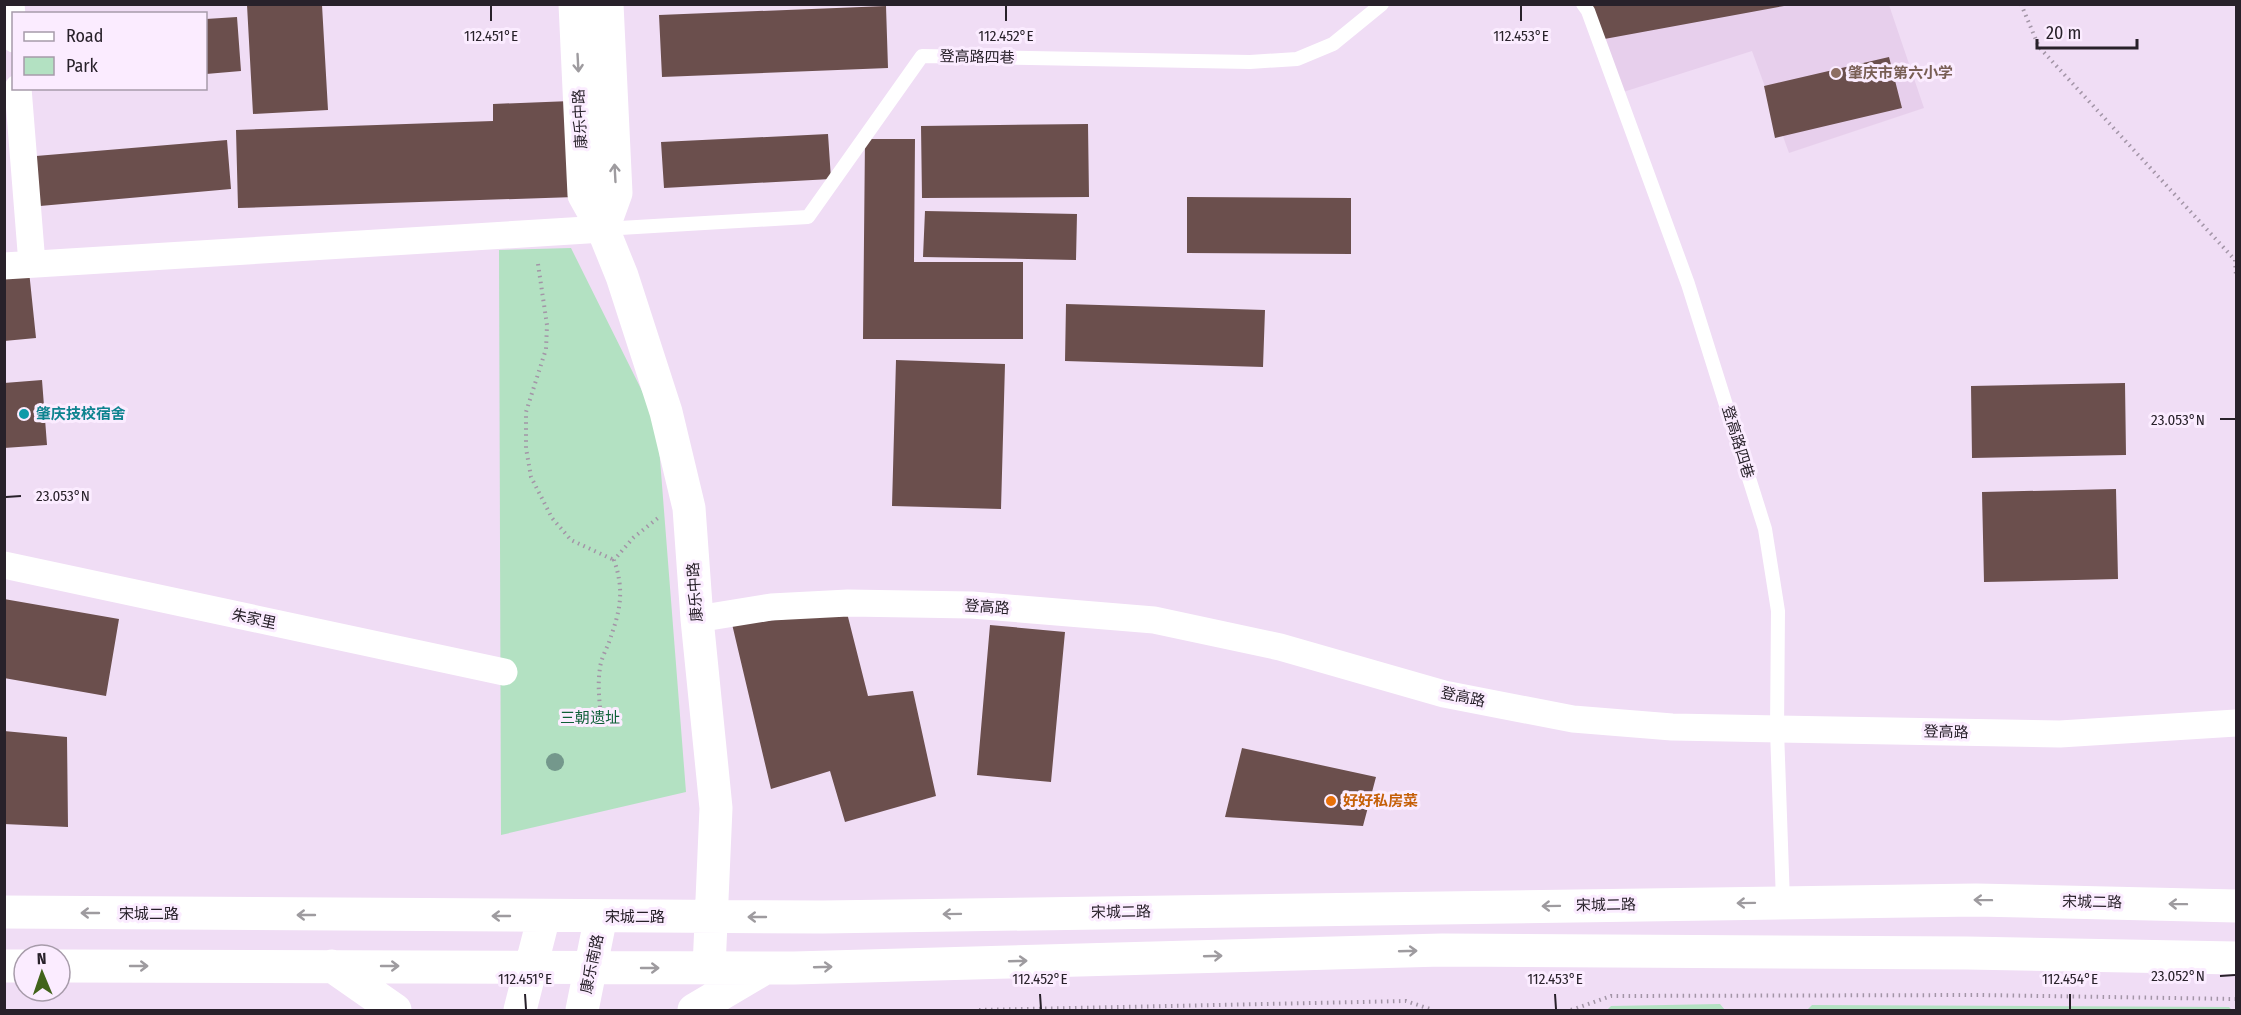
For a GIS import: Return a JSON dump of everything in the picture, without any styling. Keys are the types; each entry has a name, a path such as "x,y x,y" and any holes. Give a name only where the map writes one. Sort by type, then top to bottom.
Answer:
{"main road":[{"name":"康乐中路","path":"575,4 584,195 603,229 622,276 666,412 689,508 697,619 716,808 709,968"},
{"path":"603,229 616,193 607,4"},
{"name":"宋城二路","path":"4,912 711,917 1976,900 2236,906"},
{"path":"905,915 906,964"},
{"path":"520,1011 544,916"},
{"name":"康乐南路","path":"582,1011 602,916"},
{"path":"72,966 765,968 1442,950 1967,953 2236,958"},
{"path":"332,966 395,1011"},
{"path":"694,1011 765,968"}],"street":[{"path":"18,90 32,264"},
{"path":"4,266 603,229"},
{"name":"朱家里","path":"4,565 504,672"},
{"name":"登高路","path":"697,619 771,607 849,603 972,605 1154,620 1280,647 1444,694 1573,719 1672,727 2060,734 2236,723"}],"lane":[{"name":"登高路四巷","path":"603,229 808,217 922,56 1250,62 1297,59 1334,44 1383,4"},
{"name":"登高路四巷","path":"1583,4 1588,11 1688,284 1765,529 1778,611 1777,730 1783,902"}],"path":[{"path":"2021,4 2040,47 2236,260 2236,276"},
{"path":"534,233 547,325 546,349 526,412 526,448 531,477 552,518 571,540 614,560 622,595 618,617 600,667 599,700 602,724"},
{"path":"614,560 633,538 655,519 689,508"},
{"path":"1571,1011 1611,996 1979,995 2236,999"},
{"path":"980,1011 1406,1001 1433,1011"}],"shaded area":[{"name":"肇庆市第六小学","path":"1583,5 1889,5 1924,108 1789,153 1752,51 1617,94"}],"green space":[{"name":"三朝遗址","path":"571,248 657,421 686,792 501,835 499,250"},
{"path":"1720,1004 1725,1010 1607,1010 1611,1006"},
{"path":"1812,1005 2229,1007 2232,1010 1807,1010"}],"building":[{"path":"1592,4 1784,4 1784,6 1599,40"},
{"path":"247,5 322,5 328,110 253,114"},
{"path":"886,6 888,68 662,77 659,15"},
{"path":"237,17 241,71 207,74 207,19"},
{"path":"1889,57 1902,108 1775,138 1764,86"},
{"path":"571,101 575,197 238,208 236,130 493,121 493,104"},
{"path":"1088,124 1089,197 922,198 921,126"},
{"path":"828,134 831,179 664,188 661,142"},
{"path":"865,139 915,139 914,262 1023,262 1023,339 863,339"},
{"path":"227,140 231,189 40,206 36,156"},
{"path":"1187,197 1351,198 1351,254 1187,253"},
{"path":"925,211 1077,214 1076,260 923,257"},
{"path":"29,271 36,338 4,341 4,273"},
{"path":"1066,304 1265,310 1263,367 1065,361"},
{"path":"896,360 1005,364 1001,509 892,506"},
{"name":"肇庆技校宿舍","path":"42,380 47,445 4,448 4,383"},
{"path":"2125,383 2126,455 1972,458 1971,386"},
{"path":"2116,489 2118,579 1984,582 1982,492"},
{"path":"4,599 119,619 106,696 4,678"},
{"path":"847,613 868,696 913,691 936,796 845,822 830,771 771,789 732,624"},
{"path":"990,625 1065,632 1051,782 977,775"},
{"path":"4,731 67,737 68,827 4,824"},
{"path":"1242,748 1376,777 1363,826 1225,817"}],"place":[{"name":"肇庆市第六小学","path":"1836,73"},
{"name":"肇庆技校宿舍","path":"24,414"},
{"name":"好好私房菜","path":"1331,801"}]}
